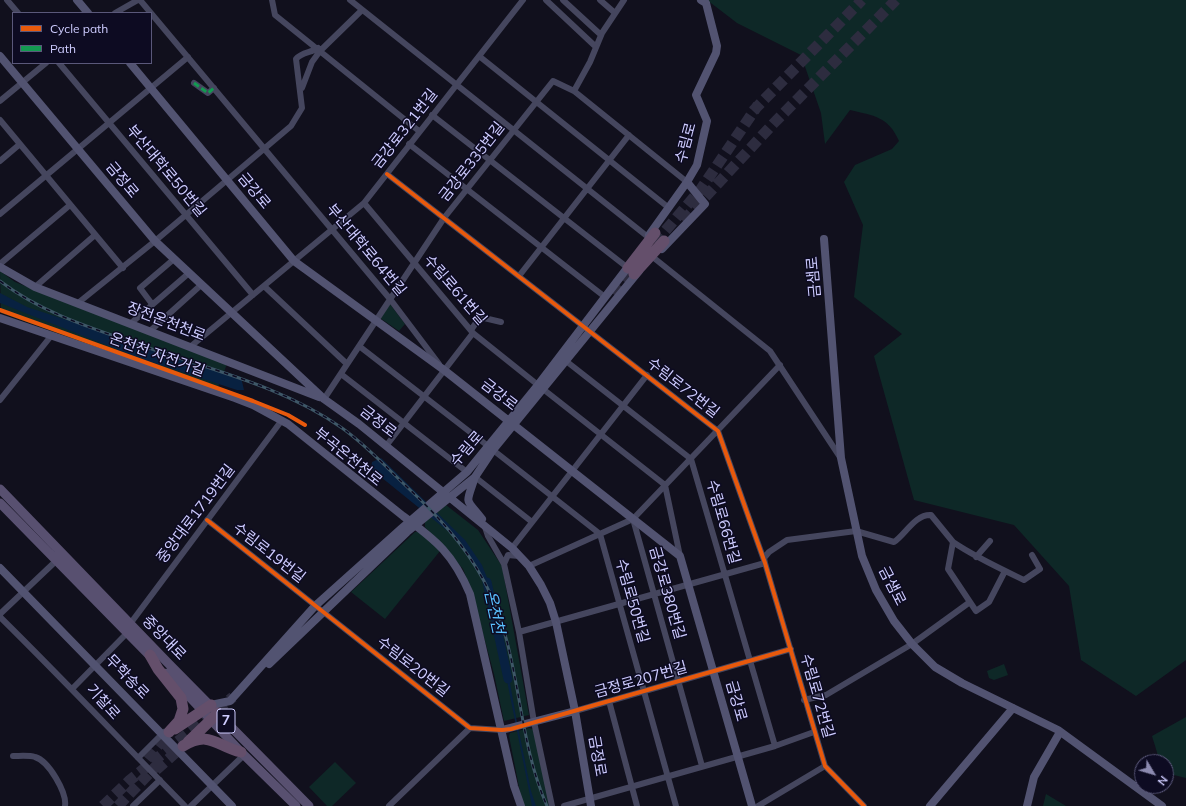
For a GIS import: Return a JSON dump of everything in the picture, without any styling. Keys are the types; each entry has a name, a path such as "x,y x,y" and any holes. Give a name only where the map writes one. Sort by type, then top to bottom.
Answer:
{"highway":[{"path":"631,271 652,235"},
{"path":"631,271 654,255 664,241"},
{"path":"150,655 158,669 181,698 183,709 180,721 166,733"},
{"path":"166,733 211,712"},
{"path":"211,712 183,746 193,740 212,740 228,749 243,754"}],"main road":[{"path":"78,0 87,12"},
{"name":"수림로","path":"652,235 697,165 707,121 696,95 716,53 717,46 706,3 702,0"},
{"name":"금정로","path":"0,56 155,241 324,399 386,446 441,498 485,527 512,548 529,566 550,603 556,622 575,710 591,802"},
{"name":"금강로","path":"131,64 294,261 444,370 680,556 752,806"},
{"name":"수림로","path":"654,255 705,204 687,182"},
{"name":"금샘로","path":"824,239 841,458 862,556 876,590 894,621 912,644 935,667 962,683 1060,732 1162,806"},
{"name":"장전온천천로","path":"0,267 35,287 324,399"},
{"name":"수림로","path":"541,387 566,361 606,298 631,271"},
{"name":"수림로","path":"230,701 315,606 441,498 491,448 541,387 631,271"},
{"name":"부곡온천천로","path":"0,318 235,398 282,420 414,522 444,549 460,571 470,594 521,806"},
{"name":"수림로","path":"441,498 475,477 491,448"},
{"path":"475,477 467,497 468,504 482,518 485,527"},
{"name":"중앙대로","path":"0,489 129,628 211,712 243,754 293,805"},
{"name":"중앙대로","path":"0,503 57,560 129,628 150,655 310,806"},
{"name":"수림로","path":"230,701 324,612 414,522"},
{"name":"무학송로","path":"0,568 166,733 212,786 232,806"},
{"path":"211,712 230,701"},
{"path":"930,806 1013,708"},
{"path":"502,730 511,729 575,710"},
{"path":"1027,806 1034,777 1060,732"}],"street":[{"path":"7,0 17,12"},
{"path":"117,12 139,0"},
{"name":"부산대학로64번길","path":"139,0 149,12"},
{"path":"272,0 276,15 419,131"},
{"path":"350,0 587,188 652,235"},
{"name":"금강로321번길","path":"294,261 364,202 523,0"},
{"path":"546,0 596,47"},
{"path":"564,0 601,35"},
{"path":"600,0 615,13"},
{"path":"624,0 601,35 574,91 687,182"},
{"path":"301,90 319,49 362,10"},
{"name":"부산대학로64번길","path":"152,15 390,299 444,370"},
{"path":"78,304 291,126 302,108 296,59 300,54 319,49"},
{"path":"478,56 610,159 669,208"},
{"path":"0,214 188,57"},
{"path":"0,101 45,64"},
{"name":"부산대학로50번길","path":"60,64 253,295"},
{"name":"금강로335번길","path":"324,399 444,218 553,81 574,91"},
{"path":"194,83 208,93 214,88"},
{"path":"432,115 631,271"},
{"path":"0,120 122,268"},
{"path":"518,276 629,135"},
{"path":"0,161 20,144"},
{"path":"409,144 606,298"},
{"name":"수림로72번길","path":"387,174 718,430 765,563 791,649 804,700 825,766 864,806"},
{"name":"수림로61번길","path":"364,202 472,331 665,485"},
{"path":"0,264 70,205"},
{"path":"35,287 95,235"},
{"path":"654,255 770,351 841,458"},
{"path":"152,304 140,288 174,259"},
{"path":"190,347 294,261"},
{"path":"130,324 189,273"},
{"path":"150,331 201,285"},
{"path":"264,286 347,364"},
{"path":"386,446 444,370 472,331 480,317 501,322"},
{"path":"0,400 51,336"},
{"path":"359,346 600,534"},
{"path":"566,361 691,459"},
{"path":"529,566 633,519 780,365"},
{"path":"341,374 467,472"},
{"path":"512,548 647,375"},
{"name":"중앙대로1719번길","path":"72,688 129,628 282,420"},
{"name":"수림로66번길","path":"691,459 775,746"},
{"name":"수림로","path":"475,477 532,522"},
{"path":"665,485 680,556"},
{"path":"519,632 765,563 764,558 769,552 787,540 856,531 894,542 902,537 906,529 926,514 931,515 953,542 976,557 1024,580 1040,569 1032,555"},
{"name":"금강로380번길","path":"633,519 702,766"},
{"name":"수림로19번길","path":"207,520 315,606"},
{"path":"485,527 488,536 504,564 519,632 532,722 552,806"},
{"name":"수림로50번길","path":"600,534 676,806"},
{"path":"976,557 990,541"},
{"path":"953,542 948,569 976,611 989,602 1004,571"},
{"path":"504,564 508,555 519,556"},
{"path":"0,614 57,560"},
{"path":"804,700 826,695 912,644 970,602"},
{"name":"수림로20번길","path":"315,606 470,728"},
{"name":"기찰로","path":"0,617 72,688 185,806"},
{"name":"금정로207번길","path":"575,710 714,672 791,649"},
{"name":"금정로207번길","path":"609,701 637,806"},
{"path":"389,806 470,728 502,730"},
{"path":"564,806 591,802 632,786 775,746 814,732"},
{"path":"138,758 166,733"},
{"path":"191,806 243,754"},
{"path":"13,756 36,757 51,770 66,802 65,806"},
{"path":"758,806 825,766"},
{"path":"133,806 160,780"}],"green space":[{"path":"707,0 1186,0 1186,660 1136,696 1081,660 1069,586 1014,525 914,500 874,356 902,334 854,297 863,225 844,182 855,165 892,149 899,141 895,133 890,126 879,118 850,110 825,144 821,113 801,55 737,23"},
{"path":"0,271 15,282 227,364 218,387 216,390 1,313"},
{"path":"390,304 405,324 399,331 380,318"},
{"path":"446,505 478,530 502,566 529,715 504,721 494,674 471,589 463,569 425,527 425,521"},
{"path":"415,532 421,532 440,551 385,619 351,592"},
{"path":"1004,664 1008,675 994,680 989,678 987,671"},
{"path":"1186,717 1186,778 1174,775 1174,754 1158,754 1152,736"},
{"path":"529,728 533,729 551,806 524,806 521,797 509,736 510,733"},
{"path":"335,762 356,783 332,806 327,806 309,787"},
{"path":"1046,794 1066,806 1043,806"}],"water":[{"path":"0,293 27,307 241,377 244,390 237,390 139,358 0,303"},
{"name":"온천천","path":"381,458 465,540 482,565 495,598 499,623 488,586 460,541 371,469 372,462"},
{"path":"503,641 516,717 531,791 536,806 532,806 508,686"}],"waterway":[{"name":"온천천","path":"487,582 508,679"}],"tunnel":[{"path":"753,111 862,0"},
{"path":"683,221 773,124 896,0"},
{"path":"612,293 701,189 758,105"},
{"path":"103,806 130,780 233,697"},
{"path":"147,759 169,732"},
{"path":"156,770 183,746"},
{"path":"118,806 159,763"}],"railway":[{"path":"0,281 34,303 70,320 222,372 272,390 296,401 342,428 376,456 449,530 468,555 484,581 496,608 505,636 529,750 537,779 547,806"}],"marked path":[{"path":"194,83 208,93 214,88"}],"cycle path":[{"path":"387,174 718,431 765,563 825,766 864,806"},
{"name":"온천천 자전거길","path":"0,310 253,401 288,415 305,425"},
{"path":"207,520 470,728 502,730 511,729 791,649"}]}
